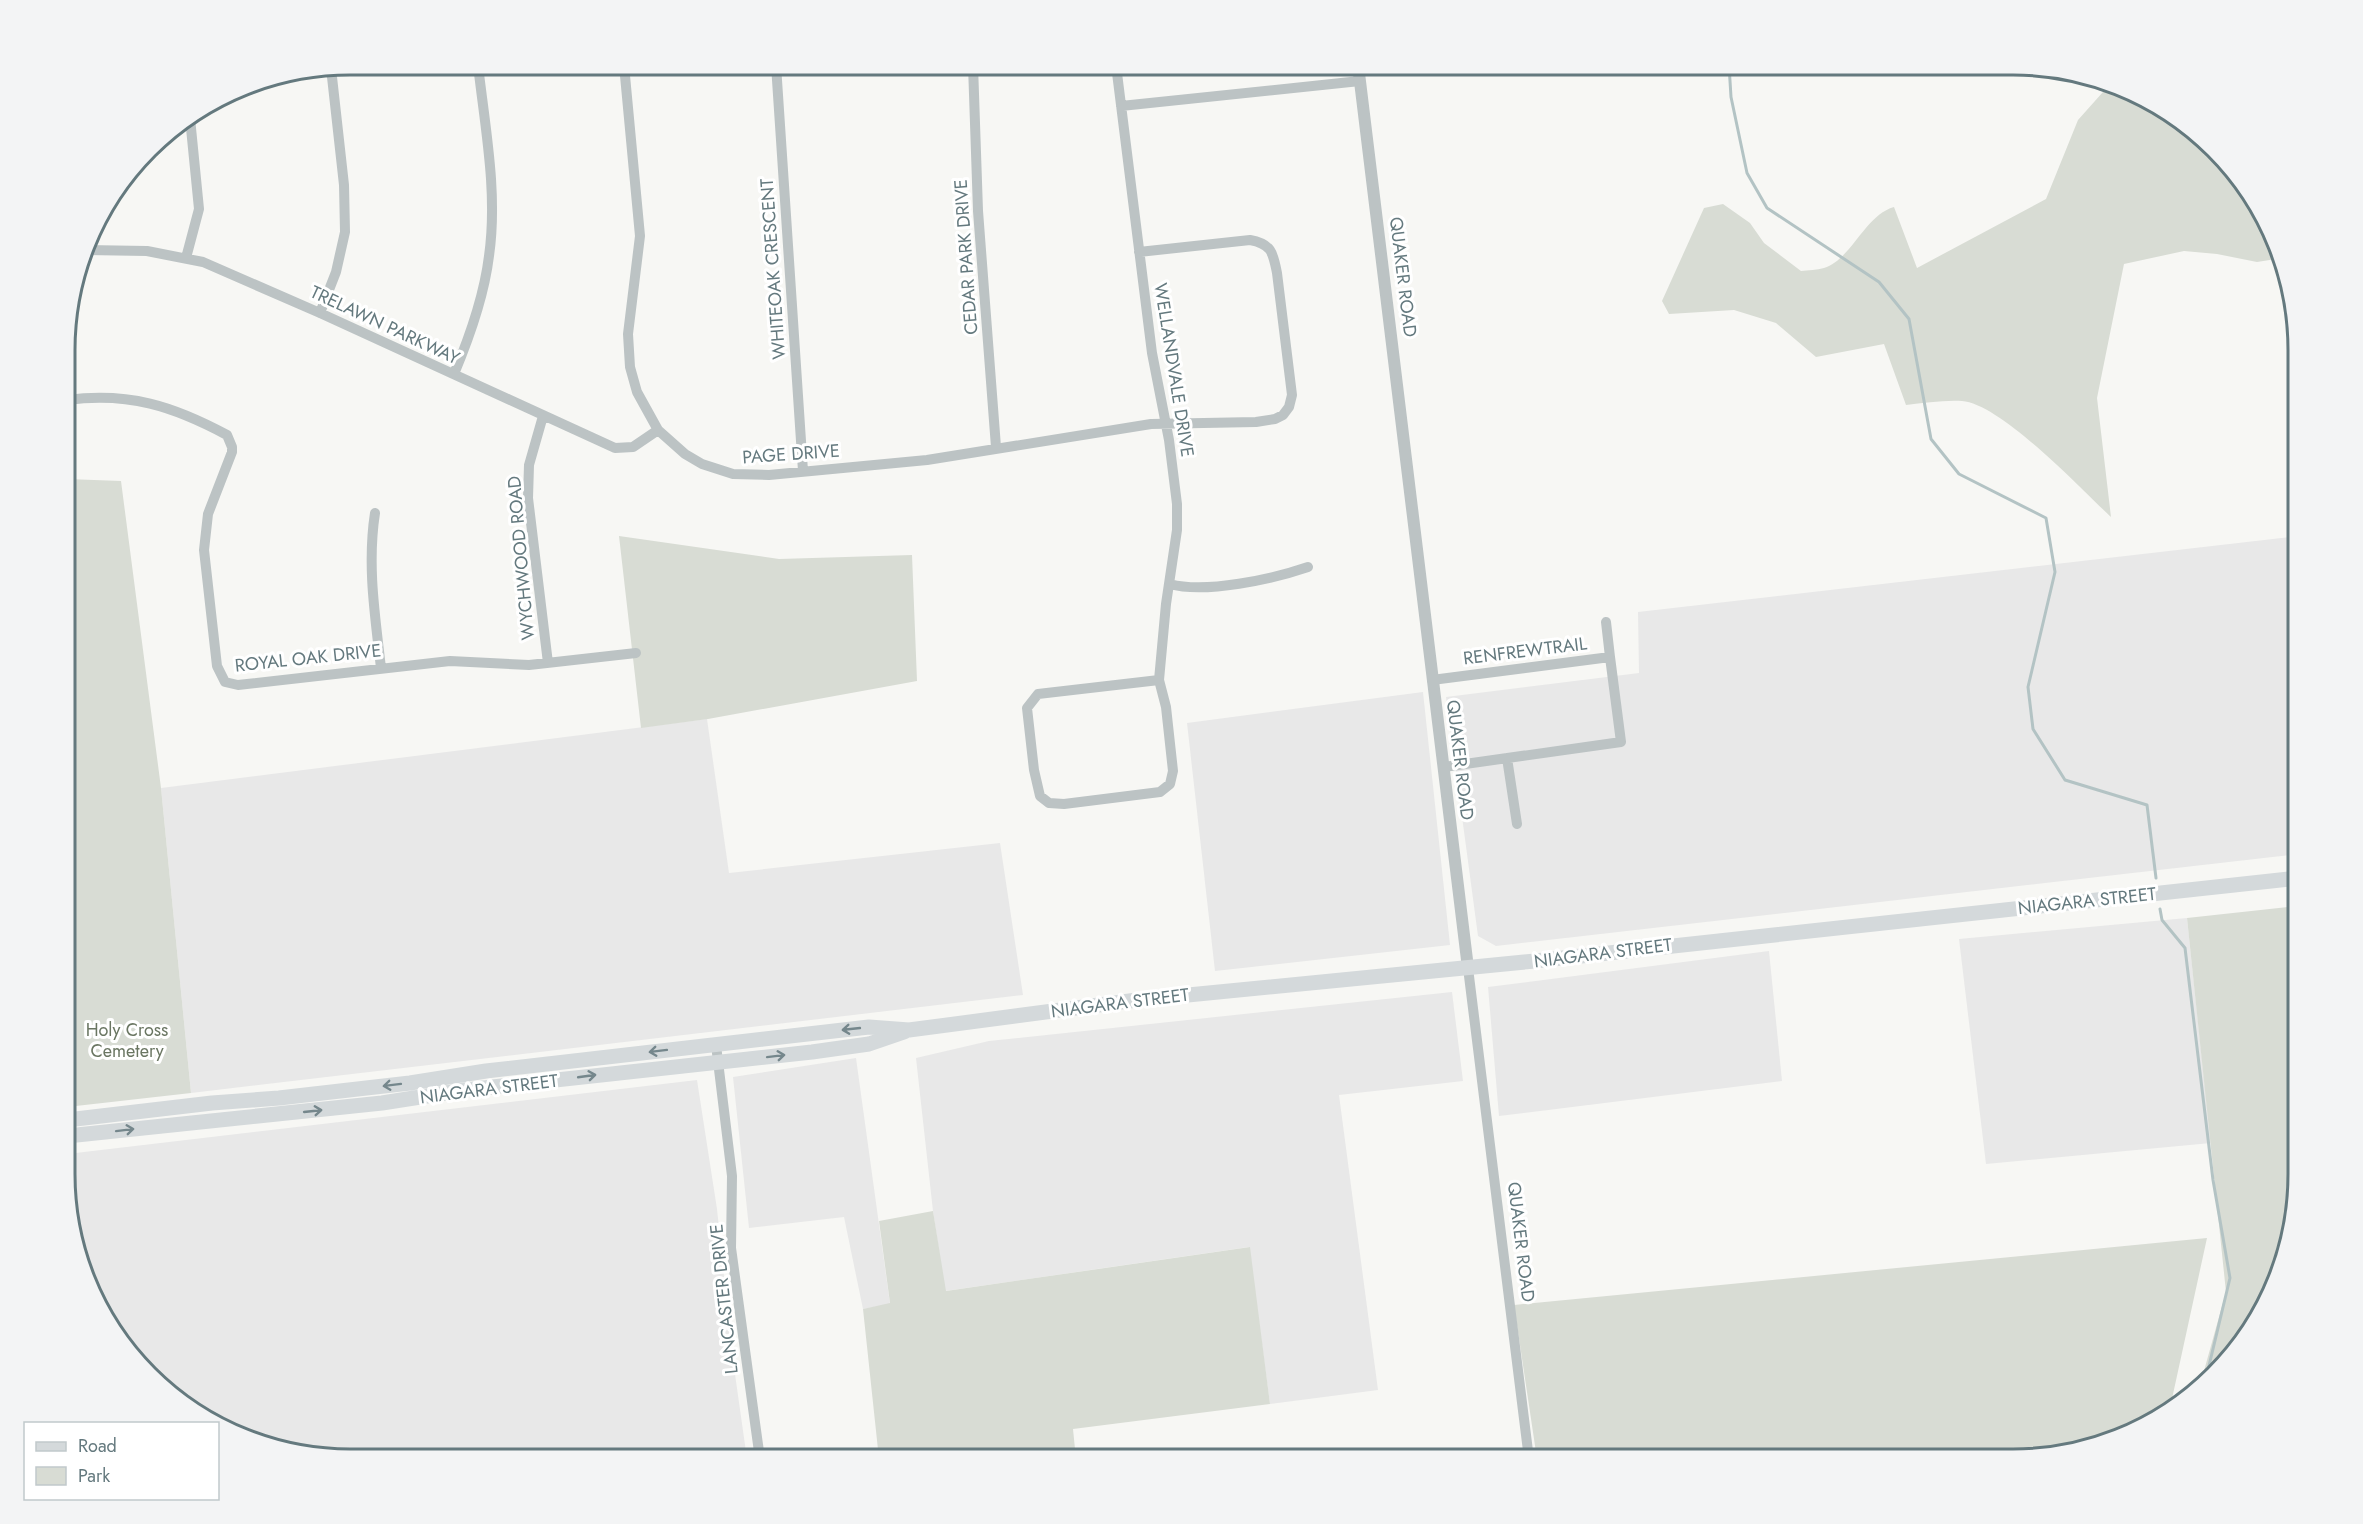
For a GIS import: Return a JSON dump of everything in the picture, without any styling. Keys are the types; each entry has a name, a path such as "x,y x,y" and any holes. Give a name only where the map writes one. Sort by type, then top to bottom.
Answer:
{"main road":[{"name":"NIAGARA STREET","path":"75,1119 346,1090 486,1071 869,1027 909,1030 1137,1000 1468,968 2288,879"},
{"name":"NIAGARA STREET","path":"75,1135 392,1102 465,1090 869,1044 909,1030"}],"street":[{"path":"454,374 480,303 491,237 491,188 479,75"},
{"name":"PAGE DRIVE","path":"625,75 640,236 628,334 628,356 637,392 658,430 686,454 702,464 722,471 756,476 927,460 996,447 1151,424 1256,422 1275,418 1286,411 1292,395 1277,273 1273,254 1269,248 1263,242 1250,240 1139,252"},
{"name":"WHITEOAK CRESCENT","path":"777,75 803,471"},
{"name":"CEDAR PARK DRIVE","path":"973,75 978,211 996,447"},
{"name":"WELLANDVALE DRIVE","path":"1117,75 1152,353 1166,424 1177,510 1159,680 1166,707 1173,771 1170,784 1160,792 1064,804 1049,803 1040,796 1034,770 1027,708 1038,694 1159,680"},
{"name":"QUAKER ROAD","path":"1359,75 1528,1449"},
{"path":"320,313 336,272 345,231 344,185 332,76"},
{"path":"1121,106 1360,81"},
{"path":"186,258 199,209 191,126"},
{"name":"TRELAWN PARKWAY","path":"94,250 147,250 203,262 615,448 628,448 639,444 658,430"},
{"name":"ROYAL OAK DRIVE","path":"75,399 123,398 163,406 227,435 232,452 211,506 204,550 217,666 225,682 238,685 450,661 529,665 636,653"},
{"name":"WYCHWOOD ROAD","path":"543,416 529,465 528,498 548,663"},
{"path":"375,513 371,539 372,584 381,668"},
{"path":"1170,584 1184,588 1266,580 1308,567"},
{"path":"1606,622 1610,657"},
{"name":"RENFREWTRAIL","path":"1432,680 1610,657 1621,742 1444,767"},
{"path":"1507,758 1517,824"},
{"name":"LANCASTER DRIVE","path":"716,1045 732,1176 731,1248 759,1449"}],"shaded area":[{"path":"2288,537 2288,855 1496,946 1478,936 1446,697 1639,673 1638,612"},
{"path":"1423,692 1450,945 1215,971 1187,723"},
{"path":"707,719 729,873 1000,843 1023,995 191,1093 161,788"},
{"path":"2187,918 2211,1143 1986,1164 1959,939"},
{"path":"1769,951 1782,1081 1499,1116 1488,987"},
{"path":"1452,992 1463,1081 1339,1095 1378,1390 1270,1404 1249,1247 945,1291 933,1211 916,1058 989,1041"},
{"path":"856,1058 890,1304 863,1309 844,1217 749,1228 733,1077"},
{"path":"697,1080 717,1209 732,1353 746,1449 350,1449 296,1444 228,1421 197,1403 155,1369 121,1327 112,1312 96,1279 80,1228 75,1153"}],"green space":[{"path":"2104,91 2135,103 2166,121 2208,155 2242,197 2260,228 2272,260 2257,262 2217,254 2184,251 2124,264 2097,398 2111,517 2061,468 1997,416 1962,401 1906,405 1884,344 1816,357 1776,323 1734,310 1669,314 1662,301 1704,208 1723,204 1750,223 1764,243 1801,271 1821,269 1834,263 1875,219 1894,207 1917,268 2046,199 2078,120"},
{"name":"Holy Cross Cemetery","path":"75,479 121,481 161,788 191,1093 75,1106"},
{"path":"619,536 779,559 912,555 917,681 708,719 641,728"},
{"path":"2288,907 2288,1174 2283,1228 2260,1296 2242,1327 2203,1373 2226,1292 2187,918"},
{"path":"933,1211 946,1291 1250,1247 1270,1404 1073,1429 1075,1449 878,1449 863,1309 890,1303 879,1221"},
{"path":"2207,1238 2172,1398 2135,1421 2118,1428 2084,1440 2049,1447 2013,1449 1536,1449 1514,1305"}],"waterway":[{"path":"1730,75 1731,97 1747,173 1767,208 1879,282 1909,319 1931,439 1959,474 2046,518 2055,572 2028,687 2033,729 2065,780 2147,805 2156,878"},
{"path":"2160,909 2162,920 2185,948 2213,1180 2230,1278 2208,1369"}]}
